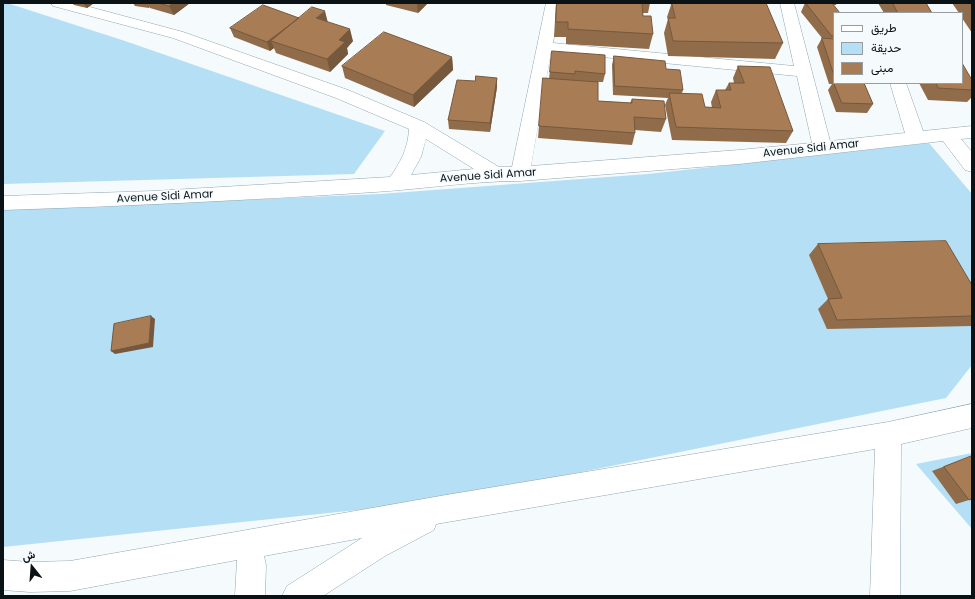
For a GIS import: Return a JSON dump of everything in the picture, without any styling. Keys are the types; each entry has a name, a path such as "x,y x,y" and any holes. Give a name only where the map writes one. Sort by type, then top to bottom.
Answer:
{"street":[{"path":"58,3 178,35 342,94 418,126 496,174"},
{"path":"520,174 553,3"},
{"path":"787,3 822,147"},
{"path":"544,47 804,72"},
{"path":"898,84 916,138"},
{"path":"395,184 412,160 418,139 418,126"},
{"name":"Avenue Sidi Amar","path":"3,203 154,198 395,184 496,174 520,174 739,157 972,132"},
{"path":"947,134 972,165"},
{"path":"3,575 30,577 70,576 446,509 888,434 972,416"},
{"path":"885,596 888,434"},
{"path":"297,596 344,564 396,534 446,509"},
{"path":"247,544 252,565 250,596"}],"green space":[{"path":"3,3 125,41 385,131 354,174 3,184"},
{"path":"929,143 972,194 972,365 946,398 434,502 3,547 3,210 380,194 648,174"},
{"path":"972,453 972,529 916,464"}],"building":[{"path":"159,3 173,3 169,6"},
{"path":"557,3 642,3 643,16 651,16 653,34 568,29 568,22 556,22"},
{"path":"672,3 766,3 783,43 673,41 668,18 675,18"},
{"path":"806,3 832,3 839,12 833,12 832,36"},
{"path":"893,3 926,3 931,12 898,12"},
{"path":"263,5 299,18 267,42 230,28"},
{"path":"312,7 325,11 316,18 350,29 339,40 345,42 327,59 271,41"},
{"path":"384,32 452,57 413,95 342,66"},
{"path":"822,38 833,39 833,72"},
{"path":"552,51 605,55 605,74 575,71 575,74 550,72"},
{"path":"614,56 665,61 666,69 680,70 683,90 615,86"},
{"path":"963,65 972,80 972,90 938,88 936,84 963,84"},
{"path":"738,66 770,67 793,131 676,127 669,93 702,94 705,107 721,108 716,90 731,90 729,83 744,83"},
{"path":"476,76 497,78 490,123 448,120 457,80 475,81"},
{"path":"543,78 598,82 598,101 632,103 632,99 664,101 666,119 634,117 635,133 539,126"},
{"path":"834,84 864,84 873,104 842,103"},
{"path":"946,241 972,285 972,316 837,320 828,299 842,298 818,244"},
{"path":"151,316 149,343 111,351 114,324"},
{"path":"972,456 972,499 969,500 944,467"}]}
